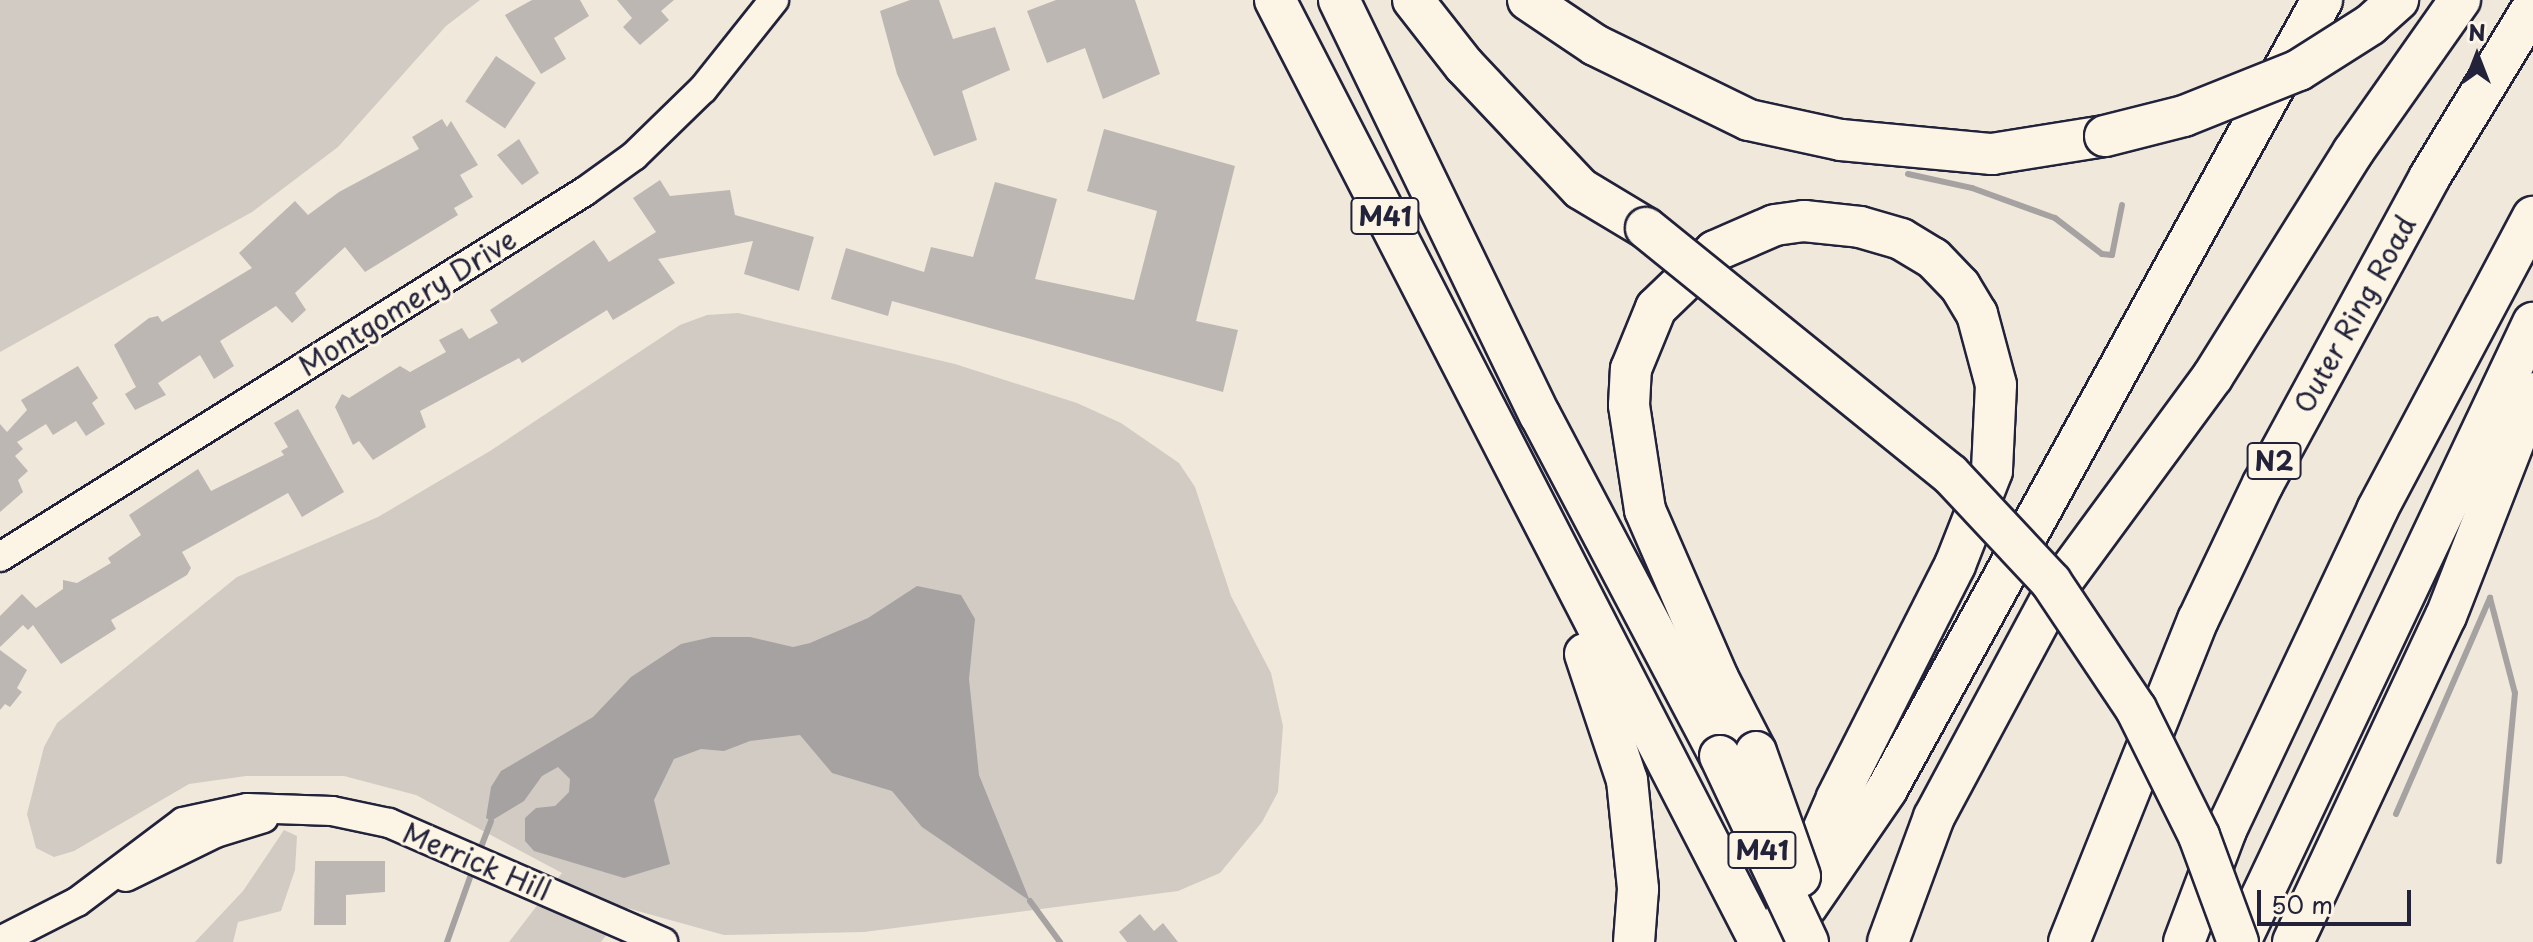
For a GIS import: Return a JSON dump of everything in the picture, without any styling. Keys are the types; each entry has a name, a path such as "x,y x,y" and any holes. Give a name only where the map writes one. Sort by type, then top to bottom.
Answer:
{"highway":[{"name":"M41","path":"1275,0 1760,942"},
{"name":"M41","path":"1339,0 1540,415 1738,754 1808,942"},
{"path":"1413,0 1464,65 1581,189 1646,228 1950,474 2051,582 2136,709 2199,836 2239,942"},
{"path":"1528,0 1595,45 1749,120 1841,140 1978,153 2105,136 2184,116 2264,86 2338,46 2398,0"},
{"path":"1774,942 1813,899 1887,789 2322,0"},
{"path":"1888,942 1934,817 2055,591 2213,376 2353,152 2460,0"},
{"name":"Outer Ring Road","path":"2069,942 2198,620 2263,484 2429,178 2533,7"},
{"path":"2184,942 2226,830 2377,510 2533,217"},
{"path":"1774,942 1837,798 1955,565 1992,471 1996,385 1977,314 1933,258 1901,239 1860,227 1804,221 1775,225 1715,251 1656,308 1631,369 1629,405 1645,510 1718,678 1738,754 1825,942"},
{"path":"2239,942 2533,323"},
{"path":"2293,942 2446,616 2533,393"},
{"path":"1495,432 1524,529 1593,671 1614,731 1634,838 1634,942"}],"street":[{"name":"Montgomery Drive","path":"0,557 584,192 634,156 703,89 774,0"},
{"name":"Merrick Hill","path":"0,941 90,893 216,833 284,812 360,815 463,854 663,942"}],"shaded area":[{"path":"0,0 480,0 446,26 338,147 252,212 0,352"},
{"path":"738,313 955,364 1077,403 1121,423 1179,463 1195,487 1231,596 1271,673 1283,726 1278,792 1262,822 1220,873 1178,891 864,932 724,935 627,908 601,942 509,942 562,873 416,795 344,776 246,776 189,784 74,851 54,857 36,848 27,814 44,747 57,723 237,577 378,517 490,451 680,325 707,315"},
{"path":"917,586 961,595 975,619 969,679 979,775 1030,901 922,827 892,791 832,773 800,735 750,741 724,751 701,749 674,759 654,800 670,864 624,878 534,851 525,841 525,818 536,808 555,806 569,792 570,779 558,767 542,776 524,801 491,821 486,818 491,787 501,771 593,717 631,677 681,644 712,637 750,637 793,647 810,643 868,618"},
{"path":"284,830 297,836 295,870 281,911 238,922 233,942 195,942 243,891"}],"building":[{"path":"532,0 580,0 589,16 554,38 566,59 541,74 505,15"},
{"path":"617,0 674,0 661,11 669,20 640,45 623,27 632,18"},
{"path":"910,0 939,0 953,39 995,27 1010,70 962,91 977,140 934,156 897,74 880,11"},
{"path":"1056,0 1135,0 1160,74 1103,99 1085,48 1047,63 1027,11"},
{"path":"496,56 536,83 505,128 465,102"},
{"path":"442,119 447,127 451,121 478,165 460,175 473,197 454,208 458,215 365,272 345,247 295,293 306,310 292,323 276,306 220,341 234,366 214,379 200,355 158,383 166,395 135,410 125,394 136,387 114,345 149,318 158,316 162,322 252,268 239,253 295,201 308,215 339,192 419,149 412,137"},
{"path":"1104,129 1235,166 1196,321 1238,330 1223,392 892,301 888,316 831,299 846,248 924,272 931,247 973,257 995,182 1057,199 1035,279 1134,300 1157,211 1087,191"},
{"path":"519,139 539,173 522,185 497,155"},
{"path":"660,180 670,196 730,190 735,215 814,237 799,291 744,274 753,241 658,259 675,283 613,320 607,310 522,363 519,358 420,411 426,427 373,460 359,441 353,445 335,407 342,394 349,398 400,366 410,372 446,352 439,340 462,328 469,339 498,323 490,310 594,240 609,262 656,232 633,198"},
{"path":"78,366 98,398 92,403 105,424 86,436 76,421 53,435 46,424 17,442 23,449 15,456 28,471 18,480 23,492 0,512 0,424 7,432 27,410 21,400"},
{"path":"298,409 344,492 302,517 288,493 182,552 191,568 187,575 111,620 116,629 61,664 33,625 28,630 23,625 0,647 0,616 22,594 36,608 63,589 63,580 77,583 111,563 108,558 141,535 129,515 198,469 211,491 284,455 281,451 288,447 274,423"},
{"path":"0,650 27,670 17,688 22,692 10,707 5,704 0,710"},
{"path":"315,861 385,861 385,892 346,895 346,925 314,925"},
{"path":"1140,914 1154,931 1163,923 1178,942 1127,942 1119,932"}],"waterway":[{"path":"1908,174 1972,188 2055,218 2102,254 2112,255 2122,205"},
{"path":"2490,598 2515,693 2499,861"},
{"path":"2396,814 2490,598"},
{"path":"478,855 491,821"},
{"path":"447,942 473,869"},
{"path":"1030,901 1060,942"}]}
